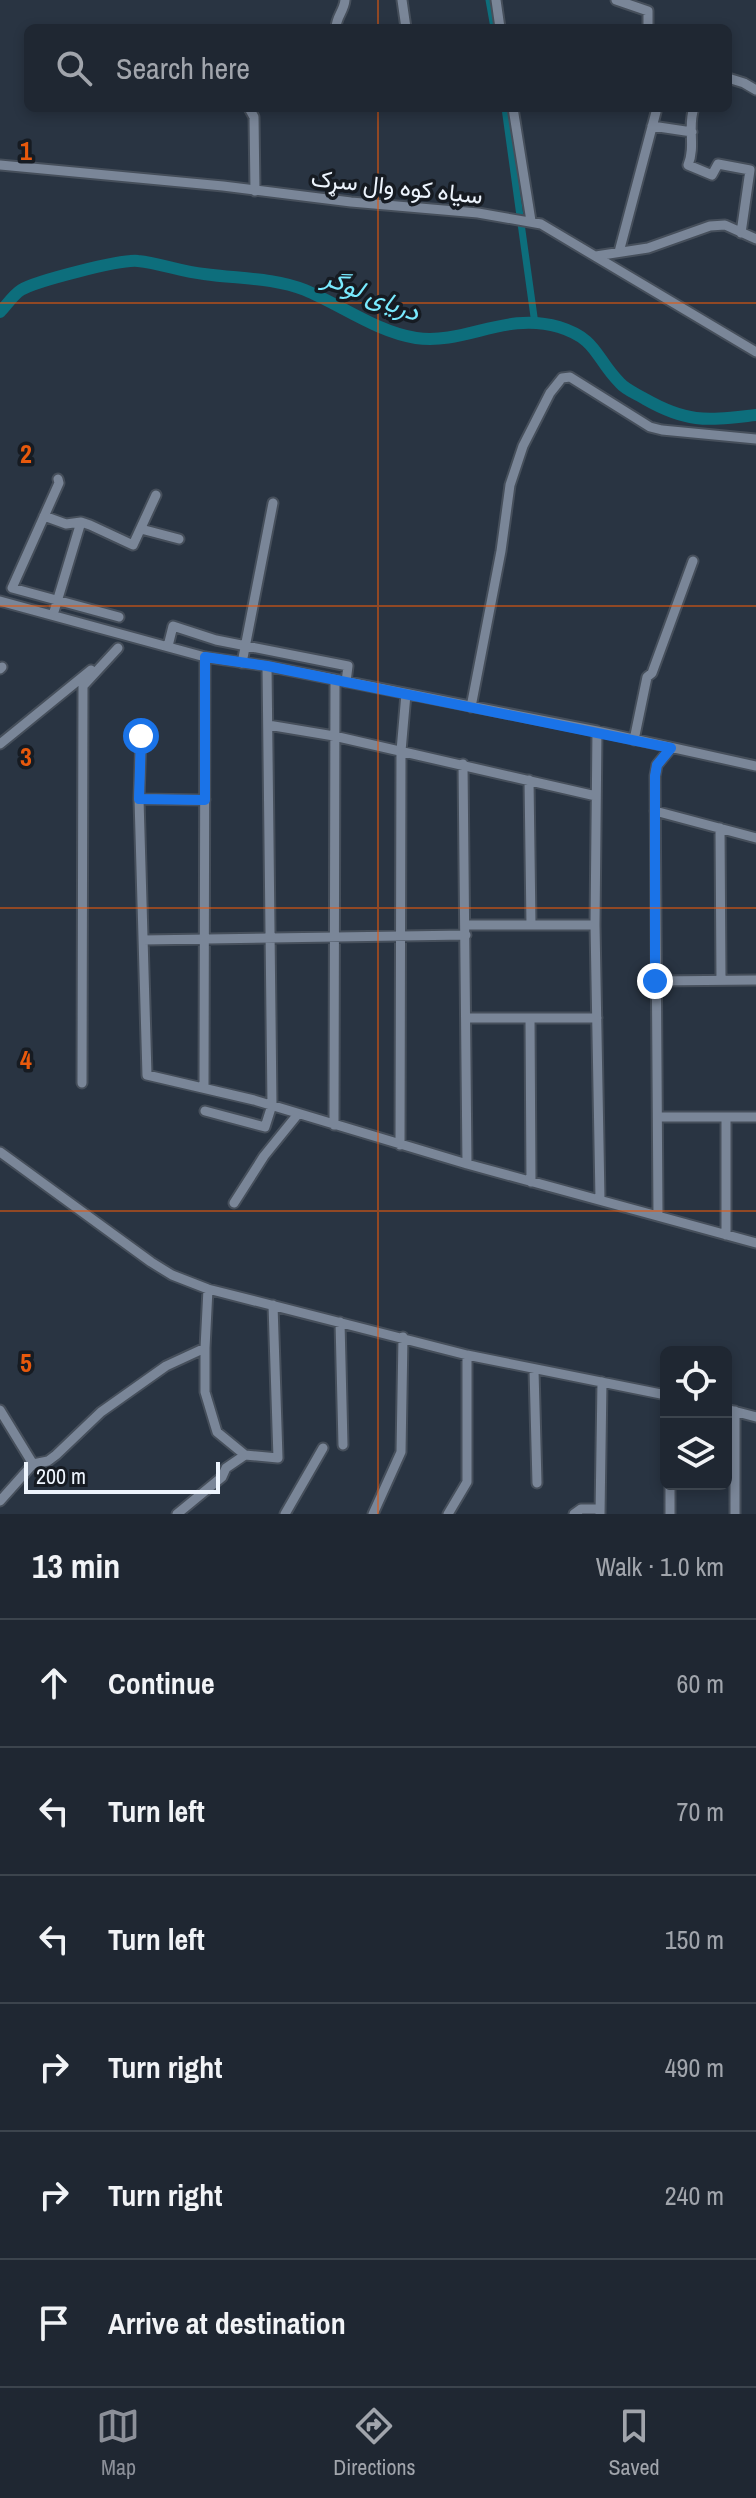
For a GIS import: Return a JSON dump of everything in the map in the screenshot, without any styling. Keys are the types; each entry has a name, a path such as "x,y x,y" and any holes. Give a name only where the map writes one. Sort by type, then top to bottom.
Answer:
{"street":[{"path":"336,24 345,0"},
{"path":"402,0 405,24"},
{"path":"496,0 499,24"},
{"path":"616,0 648,11 648,24"},
{"path":"732,79 756,90"},
{"path":"251,112 254,117 255,191"},
{"path":"513,112 525,221"},
{"path":"619,252 656,112"},
{"path":"693,112 688,165 712,175 718,164 750,170 741,233"},
{"path":"652,126 692,132"},
{"name":"سیاه کوه وال سړک","path":"0,165 478,213 550,227 756,352"},
{"path":"596,256 648,248 710,226 725,225 756,239"},
{"path":"473,701 510,485 523,446 550,393 562,378 570,377 634,418 662,430 756,439"},
{"path":"58,479 59,483 12,588 119,617"},
{"path":"44,516 66,524 81,522 133,545 156,495"},
{"path":"242,663 273,503"},
{"path":"53,615 81,522"},
{"path":"141,529 179,539"},
{"path":"635,738 647,677 652,673 693,561"},
{"path":"0,601 205,657 406,694 473,701 756,766"},
{"path":"168,646 173,626 244,646 348,666 346,682"},
{"path":"82,1083 83,686 128,635"},
{"path":"0,744 118,648"},
{"path":"204,1087 205,657"},
{"path":"205,1111 265,1127 272,1105 267,666"},
{"path":"334,1125 335,680"},
{"path":"400,1145 401,751 406,694"},
{"path":"268,725 334,736 596,796"},
{"path":"597,731 595,925 600,1199"},
{"path":"141,736 139,799 147,1075 272,1105 400,1145 756,1243"},
{"path":"658,1215 655,811 657,765 671,748"},
{"path":"463,764 467,1164"},
{"path":"529,780 531,925"},
{"path":"139,799 205,800"},
{"path":"655,811 756,838"},
{"path":"720,828 721,980"},
{"path":"143,940 401,937 531,925 595,925"},
{"path":"655,981 756,980"},
{"path":"467,1018 597,1018"},
{"path":"530,1018 531,1182"},
{"path":"234,1203 264,1156 298,1114"},
{"path":"658,1117 756,1117"},
{"path":"726,1117 726,1235"},
{"path":"0,1152 151,1262 172,1275 208,1289 467,1355 660,1394"},
{"path":"208,1289 205,1392 213,1424 217,1432 245,1455 278,1458 273,1305"},
{"path":"340,1322 343,1445"},
{"path":"373,1514 401,1452 403,1337"},
{"path":"0,1501 22,1480 33,1464 48,1461 101,1412 139,1388 144,1380 205,1348"},
{"path":"448,1514 467,1482 467,1355"},
{"path":"534,1370 537,1483"},
{"path":"574,1514 581,1509 600,1511 602,1382"},
{"path":"0,1410 33,1464"},
{"path":"732,1411 756,1417"},
{"path":"730,1418 735,1514"},
{"path":"285,1514 323,1448"},
{"path":"177,1514 222,1477 226,1468 245,1455"},
{"path":"670,1490 670,1514"}],"waterway":[{"path":"489,0 493,24"},
{"path":"506,112 535,324"},
{"name":"دریای لوگر","path":"0,312 21,290 43,281 115,263 146,262 196,273 293,286 387,330 416,338 452,337 521,323 559,327 589,343 625,388 660,407 699,418 756,415"}],"route":[{"path":"141,736 139,799 205,800 205,657 267,666 671,748 657,765 655,776 655,981"}]}
